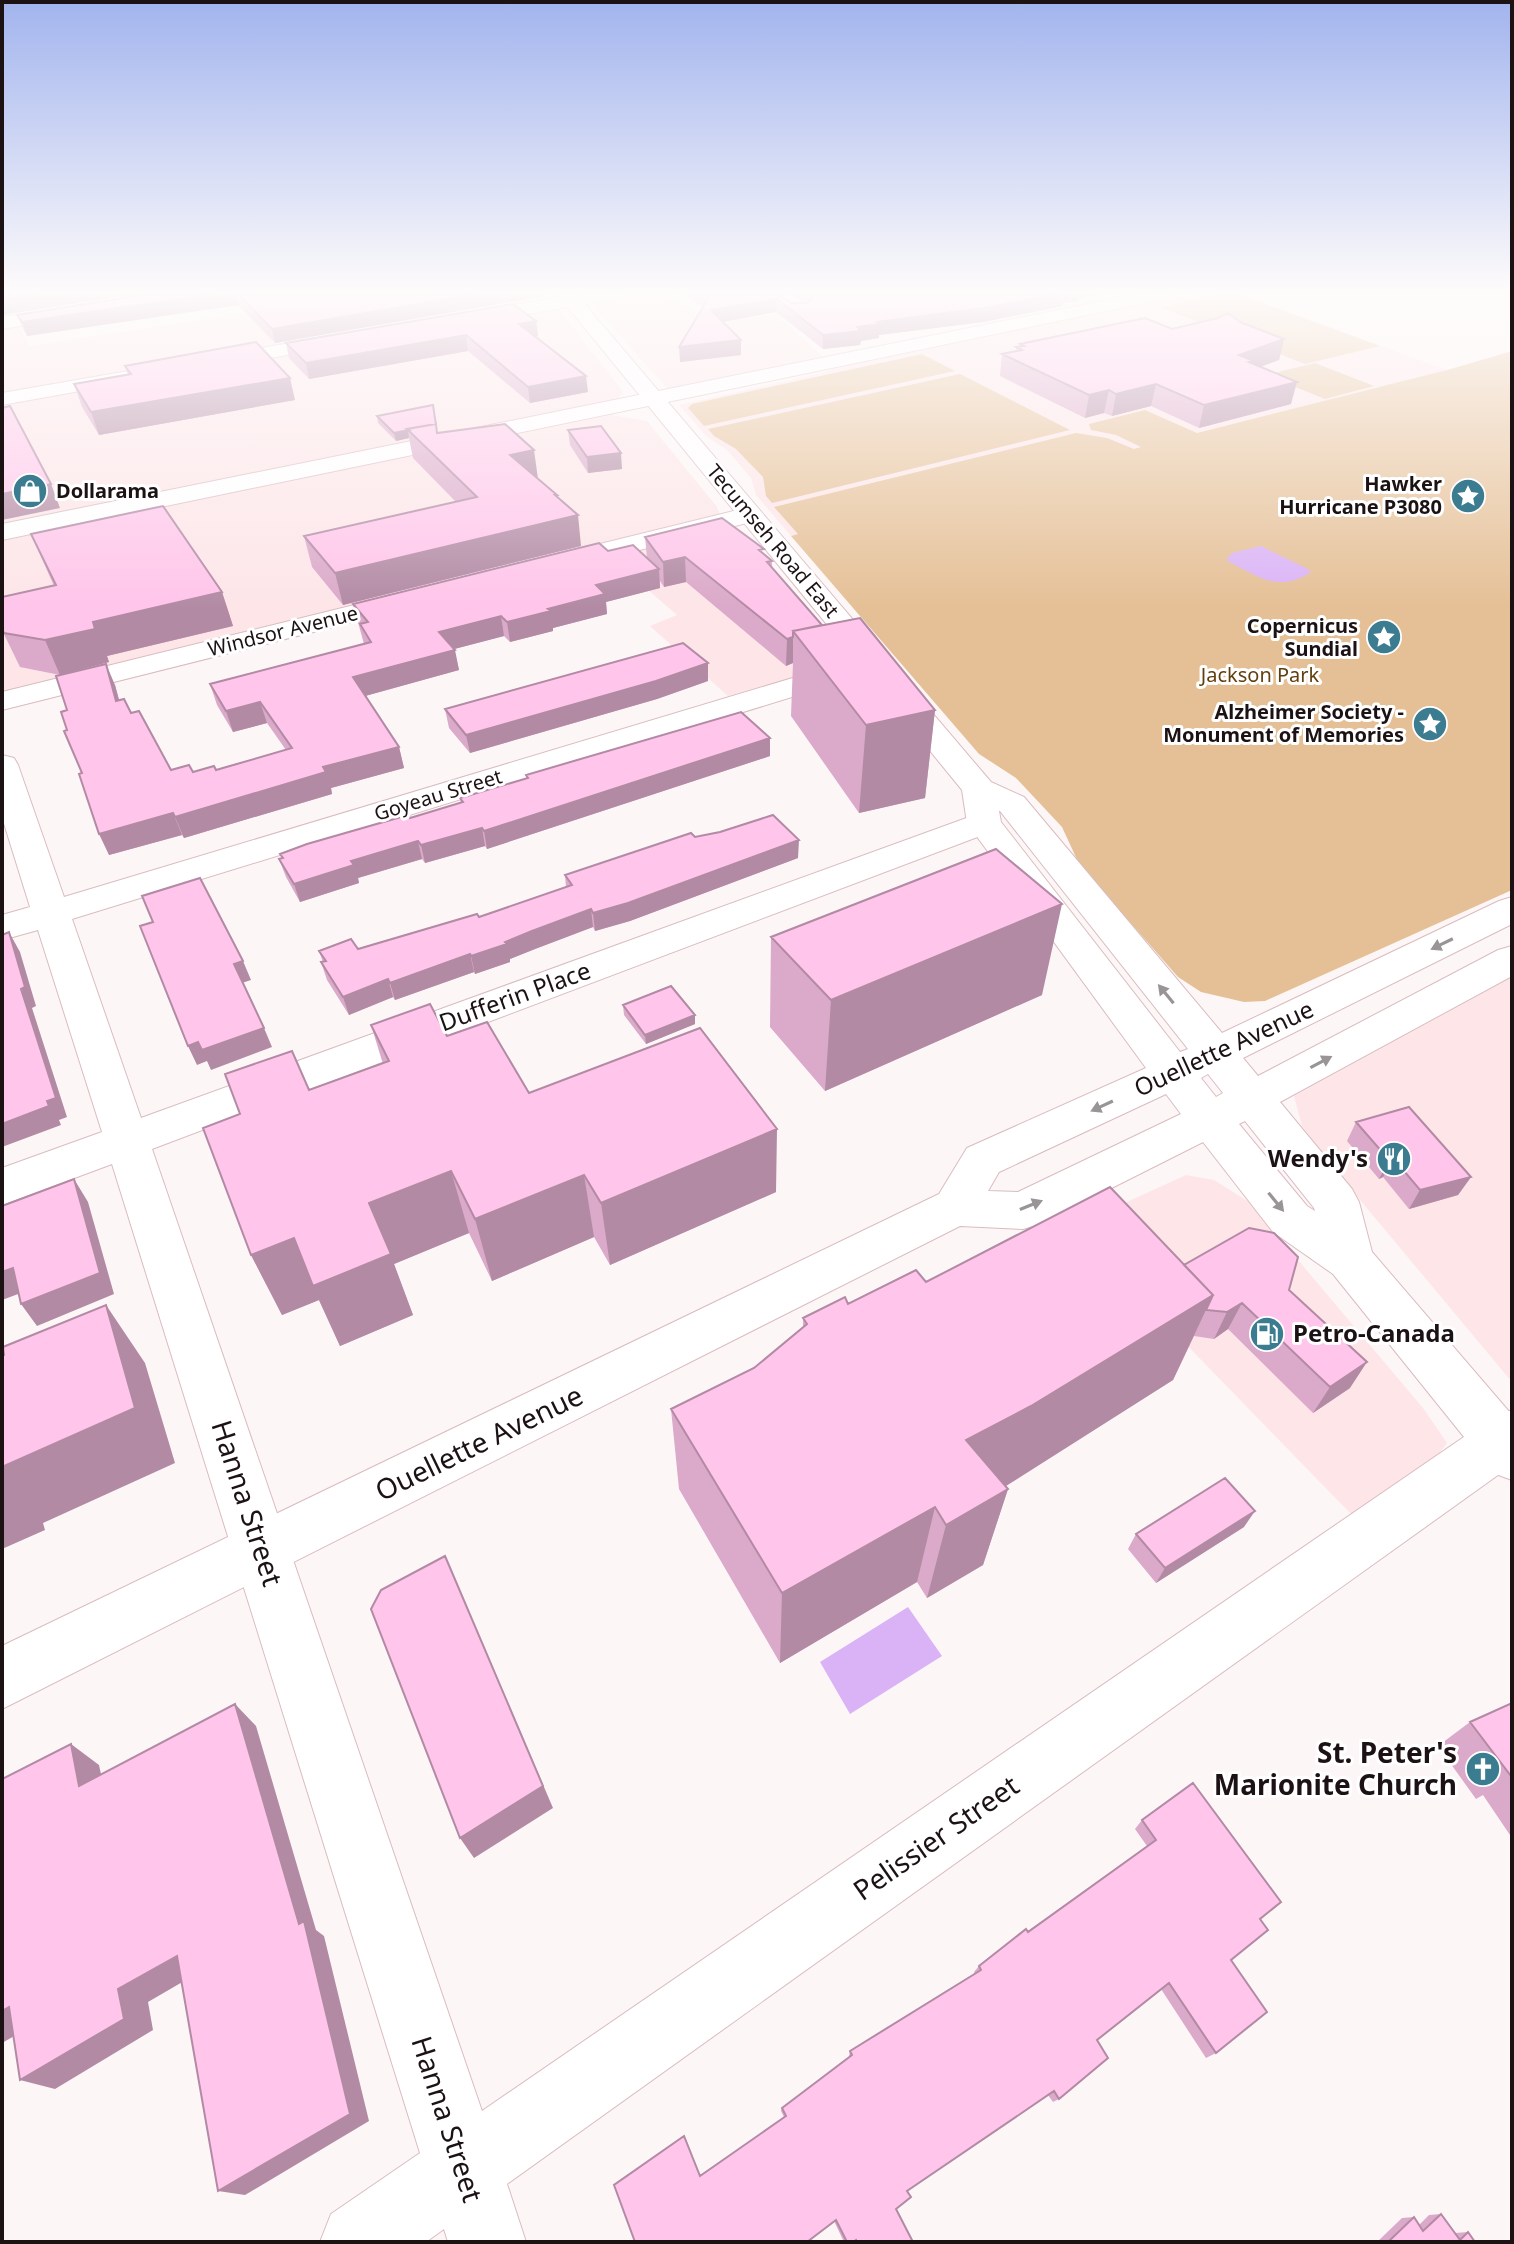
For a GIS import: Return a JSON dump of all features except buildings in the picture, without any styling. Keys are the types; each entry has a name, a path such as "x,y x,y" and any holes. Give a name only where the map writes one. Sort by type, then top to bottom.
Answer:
{"street":[{"name":"Tecumseh Road East","path":"654,399 874,662 1209,1119 1290,1219 1350,1260"},
{"path":"2,532 654,399"},
{"path":"519,572 750,515"},
{"name":"Windsor Avenue","path":"2,701 445,591"},
{"name":"Goyeau Street","path":"2,928 874,662"},
{"name":"Hanna Street","path":"2,765 263,1551 487,2242"},
{"name":"Tecumseh Road East","path":"981,806 1012,804 1252,1098 1336,1202 1350,1260"},
{"name":"Dufferin Place","path":"2,1187 981,806"},
{"name":"Ouellette Avenue","path":"955,1207 983,1160 1215,1054 1512,909"},
{"name":"Ouellette Avenue","path":"2,1678 955,1207 1023,1211 1252,1098 1512,959"},
{"path":"1350,1260 1509,1444"},
{"name":"Pelissier Street","path":"359,2242 1509,1444"}],"shaded area":[{"path":"33,399 616,399 603,404 2,527 2,404"},
{"path":"707,399 1334,399 791,536 756,495 751,478 727,450 707,437 679,405"},
{"path":"611,415 647,421 717,507 720,515 2,692 2,537"},
{"path":"710,530 838,663 728,696 650,626 677,615 609,556"},
{"path":"1261,546 1311,572 1288,582 1278,582 1258,577 1226,560 1232,553"},
{"path":"1512,977 1512,1382 1320,1152 1302,1126 1294,1096"},
{"path":"1186,1175 1214,1180 1249,1202 1423,1408 1447,1443 1427,1469 1352,1515 1072,1227"},
{"path":"908,1607 942,1656 850,1714 820,1662"}],"green space":[{"path":"716,399 828,399 704,426 688,408 692,404"},
{"path":"847,399 1009,399 1070,430 772,503 766,496 763,477 736,449 708,429"},
{"name":"Jackson Park","path":"1333,399 1512,399 1512,890 1265,1001 1244,1002 1201,992 1178,977 1079,864 1062,827 1016,778 979,754 791,536 798,534 774,507 1076,433 1107,438 1134,449 1141,447 1116,435 1091,430 1089,424 1145,410 1197,433"}],"place":[{"name":"Dollarama","path":"30,491"},
{"name":"Hawker Hurricane P3080","path":"1468,496"},
{"name":"Copernicus Sundial","path":"1384,637"},
{"name":"Alzheimer Society - Monument of Memories","path":"1430,724"},
{"name":"Wendy's","path":"1394,1159"},
{"name":"Petro-Canada","path":"1267,1334"},
{"name":"St. Peter's Marionite Church","path":"1483,1769"}]}
